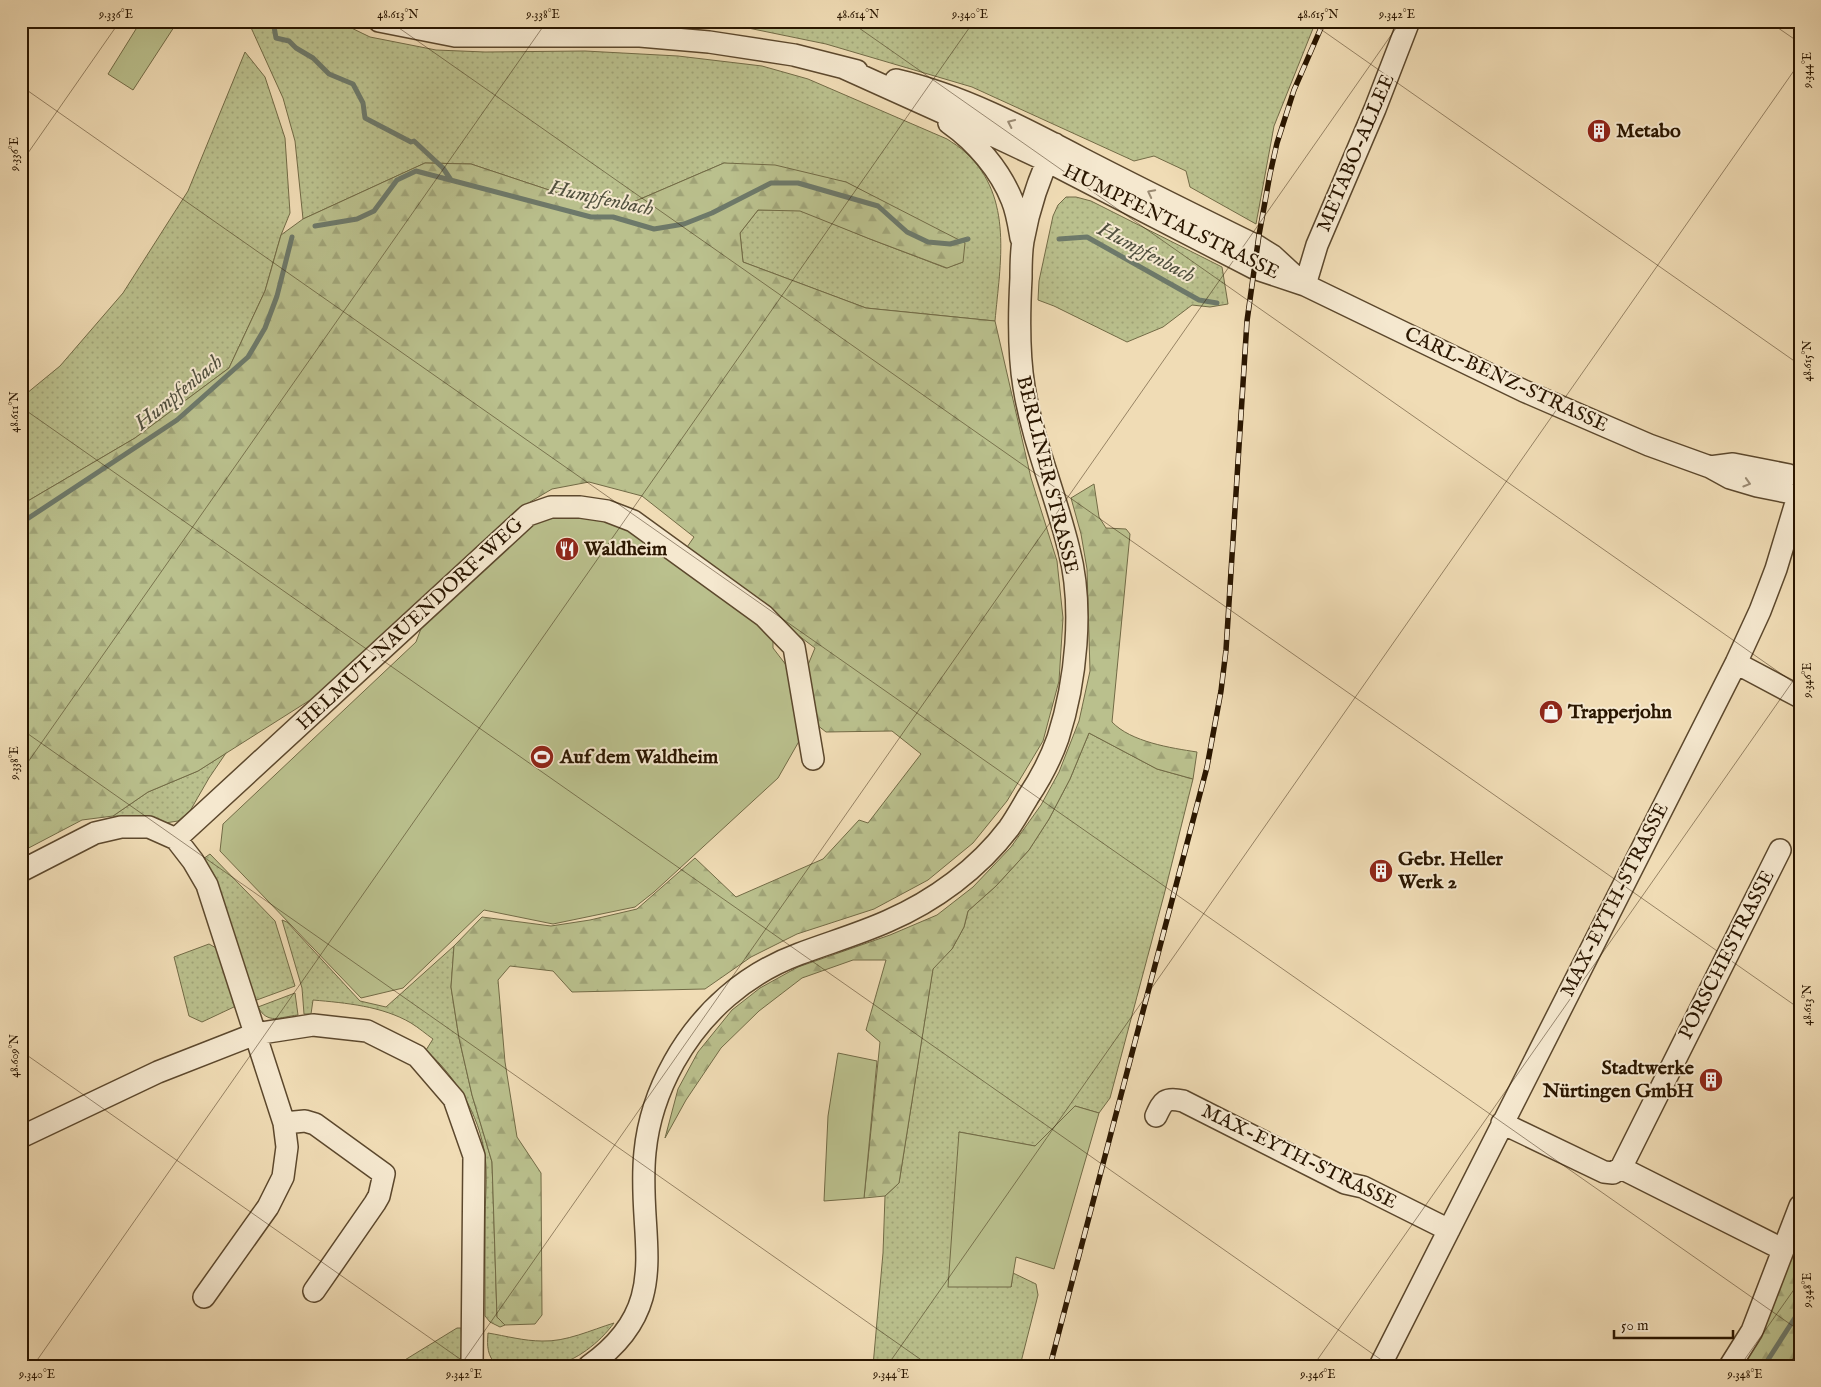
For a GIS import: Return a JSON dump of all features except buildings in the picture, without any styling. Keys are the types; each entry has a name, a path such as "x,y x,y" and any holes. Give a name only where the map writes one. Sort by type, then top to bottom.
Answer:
{"street":[{"name":"HUMPFENTALSTRASSE","path":"379,21 455,36 640,36 709,42 794,55 912,84 976,106 1051,153 1254,268 1305,285"},
{"name":"METABO-ALLEE","path":"1305,285 1317,245 1375,109 1409,21"},
{"name":"HUMPFENTALSTRASSE","path":"844,68 918,101 1051,153"},
{"path":"918,101 959,130 982,151 998,174 1012,200 1023,243"},
{"name":"BERLINER STRASSE","path":"589,1366 617,1342 628,1327 644,1293 648,1256 644,1155 648,1134 667,1075 693,1032 727,995 760,972 794,955 890,921 929,900 958,879 995,844 1009,827 1036,785 1057,740 1073,674 1077,611 1070,552 1032,425 1024,390 1020,356 1019,305 1023,243 1036,190 1051,153"},
{"name":"CARL-BENZ-STRASSE","path":"1305,285 1524,391 1649,445 1710,467 1733,464 1794,489"},
{"name":"MAX-EYTH-STRASSE","path":"1380,1366 1736,663 1760,611 1776,569 1794,489"},
{"name":"HELMUT-NAUENDORF-WEG","path":"176,839 528,515 551,507 580,507 607,511 633,521 764,616 794,647 812,759"},
{"name":"MAX-EYTH-STRASSE","path":"1776,569 1800,541"},
{"path":"1736,663 1800,697"},
{"path":"21,871 95,833 121,828 149,828 176,839 193,861 207,885 284,1124 287,1147 283,1177 268,1207 204,1297"},
{"name":"PORSCHESTRASSE","path":"1621,1168 1780,850"},
{"path":"21,1137 158,1072 255,1034 313,1025 367,1031 417,1056 454,1099 474,1156 472,1366"},
{"name":"MAX-EYTH-STRASSE","path":"1156,1116 1163,1102 1171,1098 1183,1101 1345,1183 1363,1186 1449,1230"},
{"path":"284,1124 305,1121 315,1124 384,1174 375,1203 314,1291"},
{"path":"1502,1123 1604,1172 1613,1173 1621,1168 1782,1249"},
{"path":"1730,1366 1752,1331 1800,1206"}],"green space":[{"path":"141,21 171,21 176,24 133,90 108,74"},
{"path":"248,21 337,21 370,37 436,50 485,52 585,51 678,56 762,66 808,79 947,139 964,151 981,171 991,190 998,210 1001,254 995,321 866,308 743,262 740,233 758,210 800,210 946,268 963,262 885,203 846,182 724,163 631,203 561,194 471,164 425,163 303,219 295,141 283,98"},
{"path":"714,21 1107,21 1114,27 1120,21 1316,21 1274,126 1256,224 1190,187 1186,171 1154,156 1134,161 972,87 826,44"},
{"path":"245,52 265,77 285,138 290,213 281,235 265,291 229,368 135,438 21,505 21,398 60,366 123,293 188,191"},
{"path":"425,163 471,164 561,194 631,203 724,163 775,165 846,182 965,243 963,262 947,268 800,211 758,210 740,233 743,262 866,308 995,321 1031,478 1057,561 1063,618 1059,681 1043,741 1007,801 973,843 928,880 874,909 797,934 751,957 705,989 572,992 553,971 510,966 498,980 505,1062 517,1137 541,1173 542,1315 535,1324 505,1325 497,1317 492,1162 472,1095 459,1038 451,987 454,946 482,917 551,926 590,920 637,909 695,858 736,897 823,859 859,820 868,823 921,754 892,731 826,732 812,721 803,677 815,648 685,550 694,537 642,496 589,482 552,489 530,502 392,637 318,695 198,771 148,792 113,816 82,820 21,852 21,505 135,438 229,368 265,291 281,235 303,219"},
{"path":"1066,197 1076,197 1091,201 1222,267 1228,304 1210,307 1192,305 1163,327 1127,342 1038,300 1039,281 1053,216 1058,205"},
{"path":"1094,484 1099,517 1106,528 1126,529 1130,534 1112,722 1120,729 1140,739 1197,752 1193,779 1157,769 1089,733 1070,779 1049,819 1029,850 996,886 968,911 964,927 952,949 933,969 899,1183 885,1196 864,1198 880,1042 866,1030 886,960 853,960 802,978 759,1011 721,1048 686,1100 665,1138 678,1089 698,1052 732,1010 760,988 798,967 890,935 937,915 973,887 1011,847 1041,805 1059,772 1079,721 1090,671 1087,569 1081,534 1071,498"},
{"name":"Auf dem Waldheim","path":"589,514 630,528 773,630 773,648 793,674 802,736 778,778 654,892 635,907 553,924 484,910 403,988 361,998 220,851 223,824 416,642 422,626 539,517"},
{"path":"1089,733 1157,769 1193,779 1110,1098 1099,1113 1075,1106 1035,1146 959,1132 1011,1287 1013,1273 1036,1284 1038,1295 1020,1366 873,1366 883,1253 885,1196 899,1183 933,968 952,949 964,927 968,911 996,886 1029,850 1049,819 1070,779"},
{"path":"226,753 190,811 178,821 165,823 146,818 113,816 148,792 198,771"},
{"path":"210,854 275,921 295,986 254,1001 203,859"},
{"path":"282,920 287,922 360,1001 386,1007 454,946 451,987 459,1038 472,1095 492,1162 497,1317 505,1325 500,1327 490,1322 485,1316 486,1166 480,1133 459,1088 449,1074 426,1050 433,1039 400,1017 364,1006 313,1000 311,1014 304,1014 302,988"},
{"path":"209,944 218,949 236,1006 202,1022 189,1016 174,957"},
{"path":"295,993 298,1015 275,1019 270,1018 262,1013 258,1007"},
{"path":"838,1053 877,1061 864,1198 824,1201 828,1116"},
{"path":"1075,1106 1099,1113 1054,1269 1016,1257 1011,1287 948,1287 959,1132 1035,1146"},
{"path":"1800,1230 1800,1347 1788,1366 1738,1366"},
{"path":"614,1323 587,1350 560,1364 551,1366 497,1366 488,1351 488,1333 528,1340 551,1341 569,1338"},
{"path":"457,1328 461,1328 463,1353 457,1366 395,1366"}],"waterway":[{"path":"273,21 276,38 289,41 296,48 313,58 329,74 353,84 363,103 365,118 411,142 414,141 443,168 451,180"},
{"name":"Humpfenbach","path":"315,226 357,219 374,211 397,180 416,171 591,217 613,217 654,229 684,224 712,213 771,183 798,183 878,206 907,232 928,242 950,244 968,239"},
{"name":"Humpfenbach","path":"21,523 177,420 248,357 265,328 277,296 292,237"},
{"name":"Humpfenbach","path":"1059,239 1087,237 1199,300 1217,303"},
{"path":"1764,1366 1800,1310"}],"railway":[{"path":"1050,1366 1207,767 1221,691 1226,650 1247,321 1259,235 1277,143 1294,90 1324,21"}],"place":[{"name":"Metabo","path":"1599,131"},
{"name":"Waldheim","path":"567,549"},
{"name":"Trapperjohn","path":"1551,712"},
{"name":"Auf dem Waldheim","path":"542,757"},
{"name":"Gebr. Heller Werk 2","path":"1381,871"},
{"name":"Stadtwerke Nürtingen GmbH","path":"1711,1080"}]}
